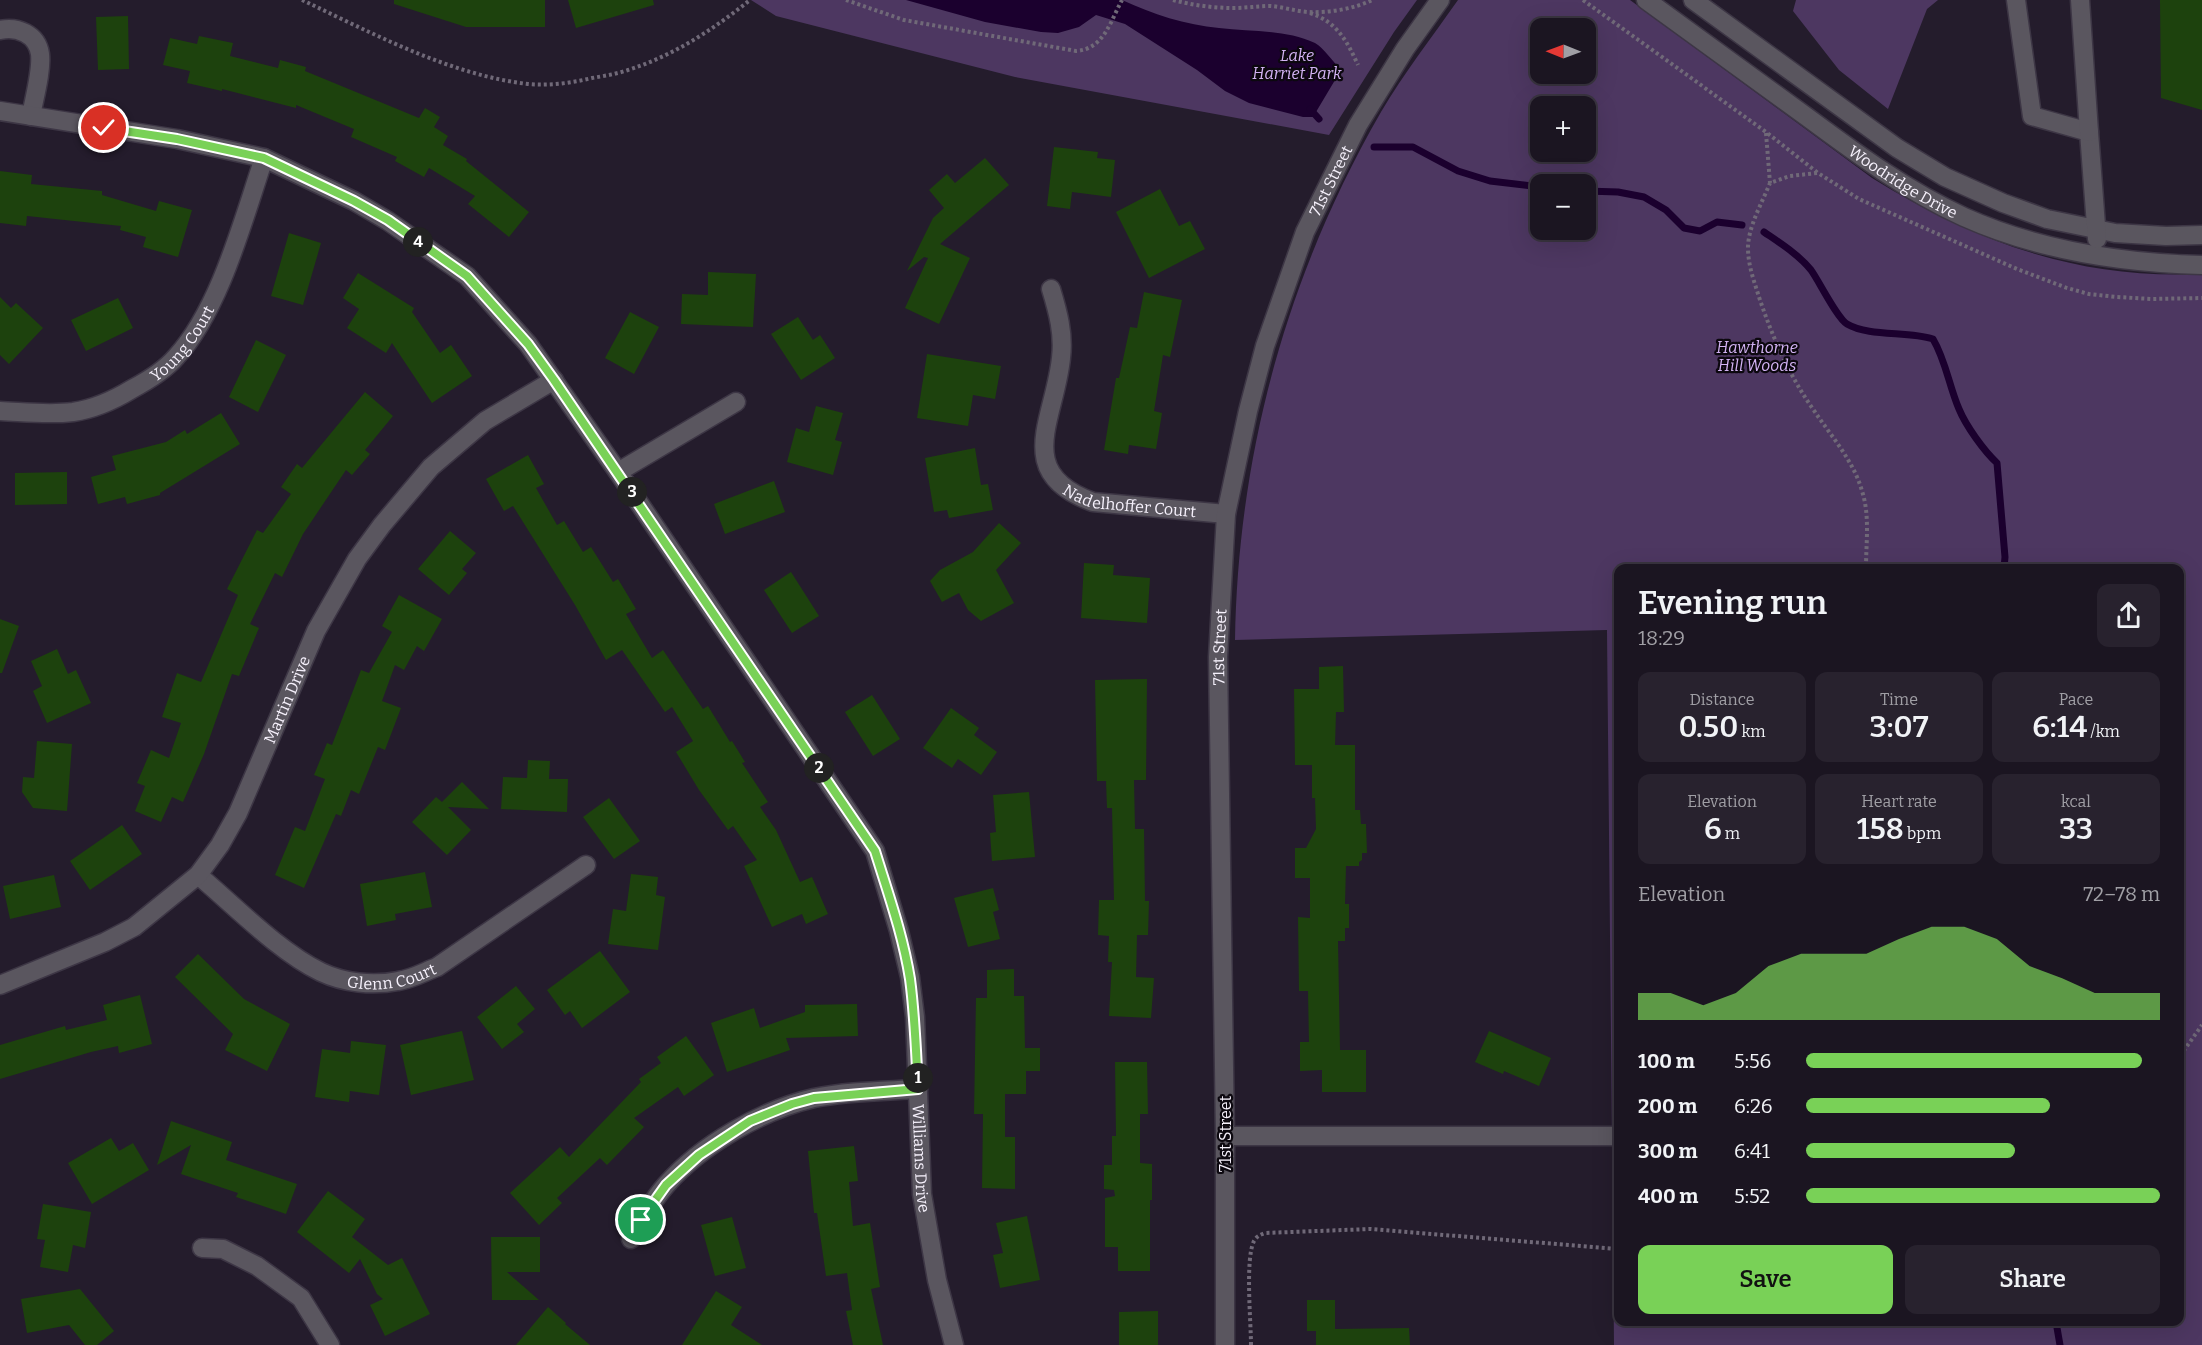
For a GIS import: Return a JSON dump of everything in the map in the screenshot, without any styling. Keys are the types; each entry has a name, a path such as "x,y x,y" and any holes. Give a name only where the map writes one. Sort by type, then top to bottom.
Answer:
{"street":[{"name":"71st Street","path":"1225,1345 1225,1136 1218,657 1226,514 1248,411 1265,346 1305,232 1358,125 1405,49 1440,0"},
{"name":"Woodridge Drive","path":"1646,0 1860,156 1924,197 1964,217 2032,242 2098,255 2165,264 2202,265"},
{"name":"Woodridge Drive","path":"1693,0 1897,148 1946,177 2003,203 2047,219 2115,233 2202,235"},
{"path":"2016,0 2032,116 2089,132"},
{"path":"2080,0 2098,255"},
{"path":"0,30 15,28 27,33 40,54 31,116"},
{"name":"Williams Drive","path":"0,111 177,139 264,158 388,220 467,276 528,344 618,471 875,851 910,977 915,1017 922,1194 937,1280 954,1345"},
{"name":"Young Court","path":"0,411 51,414 75,412 99,405 140,385 176,358 200,325 220,284 264,158"},
{"name":"Nadelhoffer Court","path":"1051,289 1060,320 1062,343 1046,434 1044,455 1047,470 1060,486 1075,496 1093,502 1226,514"},
{"name":"Martin Drive","path":"0,985 105,942 134,927 198,875 238,813 316,630 357,559 381,525 431,467 485,421 554,380"},
{"path":"618,471 736,402"},
{"name":"Glenn Court","path":"198,875 278,943 307,964 342,980 372,984 414,977 437,967 586,865"},
{"path":"631,1239 641,1220 666,1185 699,1155 750,1121 814,1098 918,1089"},
{"path":"1225,1136 1614,1136"},
{"path":"202,1248 223,1249 257,1266 301,1298 330,1345"}],"path":[{"path":"302,0 409,51 497,79 530,84 564,84 628,70 682,47 720,24 750,0"},
{"path":"846,0 904,20 1076,51 1088,50 1103,37 1122,0"},
{"path":"1173,0 1188,4 1233,8 1274,6 1323,17 1336,28 1349,46 1358,65"},
{"path":"1307,12 1342,8 1372,0"},
{"path":"1766,132 1770,183 1750,233 1748,247 1751,273 1779,350 1795,382 1855,473 1862,491 1867,532 1866,564"},
{"path":"1770,183 1790,176 1818,173"},
{"path":"2184,1050 2202,1025"},
{"path":"1251,1345 1250,1259 1258,1235 1265,1233 1370,1229 1614,1249"}],"green space":[{"name":"Lake Harriet Park","path":"751,0 1417,0 1329,135 1015,77 776,16"},
{"name":"Hawthorne Hill Woods","path":"1458,0 1630,0 1872,178 1950,221 1989,238 2071,263 2113,271 2202,274 2202,1345 1614,1345 1607,630 1235,640 1238,570 1246,502 1258,434 1274,367 1294,301 1319,237 1348,174 1390,98"},
{"path":"1796,0 1938,0 1927,9 1888,109 1839,70 1793,11"}],"shaded area":[{"path":"906,0 1122,0 1182,22 1219,28 1280,33 1304,38 1318,45 1341,70 1313,117 1303,117 1249,103 1225,91 1197,70 1125,24 1096,15 1079,27 1058,33 1041,32 985,22"}],"building":[{"path":"394,0 545,0 545,27 466,27 394,4"},
{"path":"568,0 653,0 654,5 576,28"},
{"path":"2160,0 2202,0 2202,110 2161,98"},
{"path":"128,16 129,69 98,70 96,17"},
{"path":"199,36 233,43 230,56 278,68 280,60 306,67 305,71 419,118 425,108 440,117 434,127 448,136 443,145 467,159 466,161 529,212 509,237 468,204 475,196 429,168 424,177 395,161 397,157 351,137 354,129 296,105 296,108 222,89 222,91 187,83 190,71 163,65 170,38 197,44"},
{"path":"1054,147 1098,152 1097,158 1115,160 1111,197 1072,192 1070,209 1047,206"},
{"path":"985,158 1009,185 940,244 970,258 939,324 905,308 928,258 924,257 907,271 933,218 944,208 929,190 947,174 955,183"},
{"path":"0,171 32,175 31,184 102,191 102,195 156,211 159,201 192,210 178,257 143,247 146,237 120,230 121,226 27,216 26,226 0,223"},
{"path":"1160,189 1179,226 1190,221 1205,249 1149,278 1116,212"},
{"path":"289,233 321,243 303,305 271,296"},
{"path":"708,272 756,274 753,327 681,324 682,294 708,295"},
{"path":"358,273 414,308 412,312 440,353 451,345 472,376 432,403 392,343 386,353 347,328 359,309 343,298"},
{"path":"1144,292 1182,300 1170,357 1163,355 1154,411 1162,413 1156,449 1129,445 1128,454 1104,450 1116,378 1119,378 1130,327 1137,328"},
{"path":"0,297 11,308 16,303 43,328 9,364 0,355"},
{"path":"118,298 133,328 86,351 71,320"},
{"path":"630,312 659,327 634,374 605,358"},
{"path":"798,317 813,340 820,335 835,358 801,380 771,334"},
{"path":"256,340 286,355 258,412 229,397"},
{"path":"927,354 1001,366 995,399 973,395 968,426 917,418"},
{"path":"365,392 393,416 365,450 370,454 352,475 346,470 303,534 282,577 275,573 250,624 259,628 239,676 232,674 204,754 183,802 172,797 161,822 135,811 145,786 137,783 151,750 169,758 181,723 162,717 177,673 201,682 238,595 227,589 257,530 263,533 291,494 281,487 297,464 302,468"},
{"path":"816,406 843,413 835,440 842,442 833,475 787,462 796,428 809,432"},
{"path":"221,413 240,444 160,495 127,504 125,497 98,504 91,477 116,470 112,456 166,442 185,430 187,434"},
{"path":"975,448 981,485 988,484 993,510 949,518 947,510 934,512 925,458"},
{"path":"528,455 544,484 536,488 557,525 564,521 583,552 591,547 613,582 618,579 636,609 626,614 652,658 663,650 703,709 708,706 730,742 732,741 745,762 742,763 768,802 760,807 776,830 800,882 812,877 828,914 806,924 802,914 772,927 744,866 757,860 733,826 728,830 699,790 676,752 693,741 672,707 665,712 622,650 606,660 575,605 513,506 504,511 486,479"},
{"path":"67,472 67,504 15,505 15,473"},
{"path":"774,481 785,512 725,534 714,504"},
{"path":"999,523 1021,543 996,570 1014,603 981,621 968,610 959,593 942,602 930,581 940,570 973,552"},
{"path":"450,531 476,553 462,569 467,573 449,595 418,569"},
{"path":"1084,563 1114,565 1113,575 1150,578 1147,623 1081,618"},
{"path":"791,572 819,616 792,633 764,590"},
{"path":"399,595 442,619 424,651 417,646 404,670 395,665 382,701 401,708 385,750 378,747 359,794 351,790 341,816 336,814 304,888 275,875 295,827 305,831 325,779 314,775 327,743 332,745 361,670 369,673 392,632 382,626"},
{"path":"0,619 19,626 2,673 0,673"},
{"path":"57,649 68,674 76,670 91,703 47,723 33,691 42,686 31,661"},
{"path":"1343,666 1344,712 1336,712 1335,745 1355,745 1355,810 1360,810 1361,824 1366,824 1367,853 1362,853 1359,866 1346,866 1345,904 1349,904 1349,928 1345,928 1345,941 1338,941 1340,1050 1366,1050 1366,1092 1322,1092 1322,1070 1300,1071 1300,1042 1309,1042 1308,991 1299,991 1298,917 1310,918 1310,878 1295,878 1295,848 1306,848 1316,829 1315,798 1312,798 1312,765 1295,765 1294,689 1319,689 1319,667"},
{"path":"1147,679 1146,780 1134,780 1135,829 1144,829 1145,901 1149,901 1148,935 1137,935 1136,977 1154,978 1151,1018 1109,1016 1112,962 1108,962 1109,936 1098,935 1099,900 1114,900 1112,808 1107,808 1106,781 1097,781 1095,680"},
{"path":"872,695 900,739 873,756 845,712"},
{"path":"951,708 979,728 974,735 997,752 981,775 958,759 952,768 923,748"},
{"path":"37,741 72,744 67,811 33,808 22,792 23,777 34,778"},
{"path":"528,760 550,761 549,779 568,779 567,812 501,809 503,777 527,778"},
{"path":"462,782 489,809 448,807 471,830 447,855 412,822 436,797 442,802"},
{"path":"1029,792 1035,857 992,861 990,833 996,832 993,795"},
{"path":"609,798 640,841 614,859 583,817"},
{"path":"122,825 142,854 90,890 70,861"},
{"path":"425,872 432,907 395,914 396,920 367,926 360,884"},
{"path":"631,874 658,877 656,895 665,897 658,950 608,944 613,909 626,911"},
{"path":"54,875 61,907 10,919 3,886"},
{"path":"993,888 999,910 993,912 1000,939 968,947 954,898"},
{"path":"600,951 630,992 582,1028 570,1011 565,1015 547,990"},
{"path":"198,954 244,999 290,1024 267,1071 225,1050 233,1034 175,977"},
{"path":"1014,969 1014,996 1024,996 1025,1048 1040,1048 1040,1071 1026,1071 1026,1094 1005,1094 1005,1137 1015,1137 1015,1189 982,1188 983,1114 974,1114 976,998 987,998 987,970"},
{"path":"516,986 535,1009 517,1024 524,1032 502,1049 477,1017"},
{"path":"140,995 152,1044 119,1053 118,1046 91,1052 0,1079 0,1045 65,1026 66,1030 107,1020 103,1005"},
{"path":"857,1004 858,1036 786,1038 790,1050 727,1072 711,1023 754,1008 760,1028 805,1012 805,1005"},
{"path":"462,1031 474,1080 411,1095 400,1045"},
{"path":"1489,1031 1551,1058 1539,1086 1475,1062"},
{"path":"686,1036 714,1075 684,1096 678,1087 634,1118 644,1127 607,1165 600,1158 557,1198 562,1203 539,1225 510,1193 560,1147 569,1157 641,1082 639,1079 661,1063 657,1057"},
{"path":"351,1041 386,1045 379,1095 350,1091 349,1102 315,1097 322,1049 350,1053"},
{"path":"1115,1062 1147,1062 1148,1114 1140,1114 1140,1163 1152,1164 1150,1271 1118,1271 1118,1247 1105,1247 1105,1198 1115,1196 1114,1190 1104,1189 1104,1165 1112,1165 1112,1136 1116,1136"},
{"path":"171,1121 232,1142 226,1160 297,1184 286,1214 236,1197 238,1193 181,1174 191,1145 157,1165"},
{"path":"111,1138 119,1151 133,1143 149,1170 92,1204 68,1163"},
{"path":"854,1146 858,1181 849,1182 853,1226 870,1223 880,1287 871,1289 883,1345 853,1345 846,1311 852,1310 847,1273 826,1276 817,1213 814,1213 808,1151"},
{"path":"328,1191 365,1219 352,1237 388,1265 402,1258 430,1314 385,1336 370,1305 383,1299 377,1294 360,1259 349,1273 297,1232"},
{"path":"43,1204 91,1212 85,1248 73,1245 68,1272 40,1267 45,1240 37,1239"},
{"path":"1027,1216 1040,1280 1000,1288 993,1255 1003,1253 996,1223"},
{"path":"732,1217 746,1268 715,1276 701,1225"},
{"path":"491,1237 540,1237 540,1272 507,1272 539,1300 492,1300"},
{"path":"80,1289 114,1331 97,1345 85,1345 69,1325 27,1333 21,1299"},
{"path":"716,1291 742,1307 731,1325 762,1345 682,1345"},
{"path":"1307,1300 1335,1300 1335,1329 1409,1328 1410,1345 1316,1345 1316,1331 1307,1331"},
{"path":"548,1307 565,1324 590,1345 516,1345"},
{"path":"1158,1311 1158,1345 1119,1345 1119,1312"}],"waterway":[{"path":"1310,109 1319,119"},
{"path":"1374,147 1413,147 1458,171 1490,181 1530,186"},
{"path":"1596,191 1618,192 1644,197 1666,210 1684,228 1700,231 1717,222 1742,225"},
{"path":"1764,232 1789,249 1811,270 1838,315 1847,324 1866,331 1933,339 1962,416 1976,438 1997,463 2004,564"},
{"path":"2057,1326 2060,1345"}],"route":[{"path":"104,128 177,139 264,158 388,220 467,276 528,344 554,380 875,851 910,977 915,1017 918,1089 814,1098 750,1121 699,1155 666,1185 641,1220"}]}
